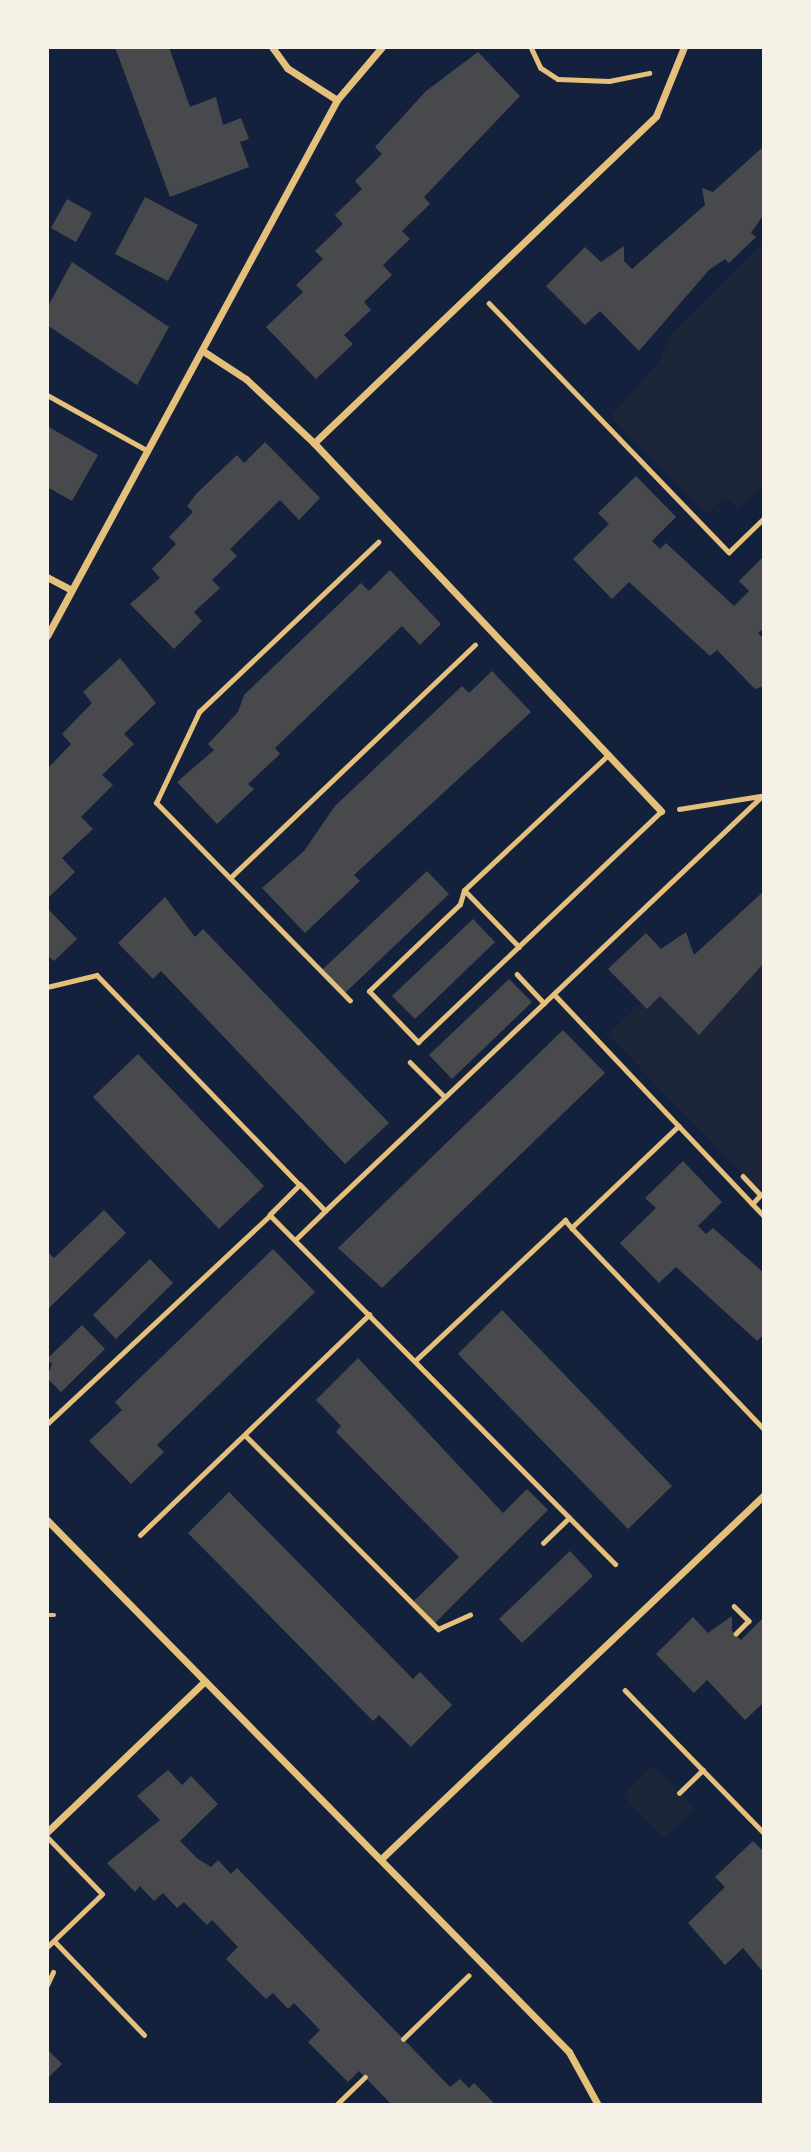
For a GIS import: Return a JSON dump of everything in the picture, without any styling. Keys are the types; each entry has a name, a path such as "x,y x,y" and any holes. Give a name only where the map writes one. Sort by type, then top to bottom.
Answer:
{"street":[{"path":"272,47 287,68 337,100"},
{"path":"47,636 337,100 382,47"},
{"path":"314,443 656,116 682,50"},
{"path":"203,352 246,379 314,443 661,811"},
{"path":"47,577 71,590"},
{"path":"381,1859 764,1495"},
{"path":"47,1520 569,2052 598,2105"},
{"path":"47,1832 204,1682"}],"lane":[{"path":"47,396 148,451"},
{"path":"608,755 464,890 460,904 369,991 418,1042 661,811"},
{"path":"464,890 519,947"},
{"path":"47,1837 102,1894 47,1947"},
{"path":"54,1941 144,2035"}],"path":[{"path":"531,47 541,68 580,82 635,78 660,70 682,50"},
{"path":"475,289 729,552 764,518"},
{"path":"358,1009 156,803 199,712 394,527"},
{"path":"230,878 491,630"},
{"path":"661,811 763,796"},
{"path":"295,1240 763,796"},
{"path":"504,960 545,1003"},
{"path":"47,987 97,975 325,1210"},
{"path":"554,994 764,1216"},
{"path":"403,1055 445,1097"},
{"path":"572,1228 679,1126"},
{"path":"743,1176 761,1195 752,1204"},
{"path":"47,1424 300,1185"},
{"path":"270,1215 615,1564"},
{"path":"415,1362 565,1220 764,1429"},
{"path":"140,1535 369,1315"},
{"path":"244,1435 438,1629 470,1615"},
{"path":"543,1543 569,1518"},
{"path":"734,1606 749,1621 736,1634"},
{"path":"47,1615 54,1615"},
{"path":"625,1690 764,1833"},
{"path":"680,1793 703,1770"},
{"path":"403,2039 482,1963"},
{"path":"336,2105 365,2077"}],"shaded area":[{"path":"764,242 764,485 738,510 725,496 706,514 611,417 659,361 673,332"},
{"path":"764,963 764,1196 608,1035 641,1003 660,996 699,1035"},
{"path":"653,1766 695,1809 664,1838 623,1795"}],"building":[{"path":"115,47 169,47 190,107 216,97 223,125 241,118 249,139 240,142 249,167 170,197"},
{"path":"478,52 520,96 424,197 430,204 402,231 410,239 383,265 392,275 364,302 371,310 344,335 353,344 316,379 266,327 303,292 296,285 323,259 315,251 343,224 335,215 362,189 355,181 382,154 375,147 426,91"},
{"path":"764,146 764,214 751,233 756,237 729,263 725,259 709,270 639,351 600,311 585,325 546,286 585,247 601,262 624,246 624,261 632,269 705,205 702,188 713,192"},
{"path":"145,197 198,225 168,281 115,254"},
{"path":"67,199 92,213 76,242 51,228"},
{"path":"72,262 169,327 137,385 47,325 47,308"},
{"path":"47,426 98,455 72,501 47,487"},
{"path":"265,442 320,498 299,520 280,500 230,549 237,556 212,580 220,588 194,612 202,621 174,649 130,604 160,578 152,569 176,544 169,537 193,512 187,506 197,493 237,455 244,463"},
{"path":"636,476 676,517 652,541 660,549 666,543 734,606 749,591 739,581 764,556 764,628 758,633 764,639 764,686 755,689 717,650 710,656 629,582 612,599 573,559 609,524 598,513"},
{"path":"390,570 441,624 420,645 402,626 275,748 280,754 248,784 254,789 217,824 177,782 214,750 208,744 238,712 244,695 361,583 369,591"},
{"path":"120,658 156,703 124,734 134,744 102,775 113,785 81,817 93,829 62,858 75,872 47,899 47,769 71,744 62,734 92,703 83,692"},
{"path":"492,671 531,712 354,875 360,881 305,933 262,888 304,851 335,806 462,686 469,693"},
{"path":"427,871 449,894 345,993 323,969"},
{"path":"764,891 764,963 699,1035 660,996 647,1009 608,969 646,933 661,949 686,932 694,955"},
{"path":"165,897 195,937 203,929 389,1123 345,1164 161,971 153,979 118,943"},
{"path":"47,908 77,939 54,961 47,955"},
{"path":"473,919 495,942 415,1019 392,996"},
{"path":"509,979 532,1002 452,1079 429,1055"},
{"path":"563,1030 605,1073 382,1288 338,1248"},
{"path":"138,1054 264,1186 219,1229 93,1097"},
{"path":"683,1161 722,1202 698,1226 706,1234 713,1228 764,1273 764,1334 757,1341 676,1267 659,1283 620,1243 656,1208 645,1198"},
{"path":"104,1210 126,1233 47,1310 47,1251 54,1258"},
{"path":"273,1249 315,1292 157,1445 164,1452 131,1484 89,1441 122,1410 115,1402"},
{"path":"150,1259 173,1283 116,1339 93,1315"},
{"path":"502,1310 672,1486 628,1529 458,1354"},
{"path":"82,1325 105,1349 61,1392 47,1378 52,1364 47,1359"},
{"path":"358,1358 503,1513 527,1489 548,1510 435,1623 414,1601 459,1557 336,1432 341,1426 316,1400"},
{"path":"229,1492 413,1679 420,1672 452,1705 411,1747 379,1715 373,1721 188,1533"},
{"path":"570,1551 593,1576 522,1643 499,1619"},
{"path":"732,1616 732,1631 741,1640 764,1617 764,1702 745,1720 707,1680 694,1693 656,1654 693,1617 708,1633"},
{"path":"168,1770 182,1785 191,1776 218,1804 180,1841 198,1859 211,1867 218,1860 231,1874 237,1868 450,2087 460,2079 469,2088 474,2083 496,2105 392,2105 359,2071 348,2082 308,2042 320,2030 294,2003 288,2009 273,1993 266,1999 226,1959 238,1947 212,1920 207,1925 184,1902 177,1908 163,1893 154,1901 140,1886 135,1892 107,1863 160,1820 137,1796"},
{"path":"753,1841 764,1852 764,1973 743,1948 725,1965 688,1923 725,1887 715,1877"},
{"path":"47,2049 62,2064 47,2079"}]}
